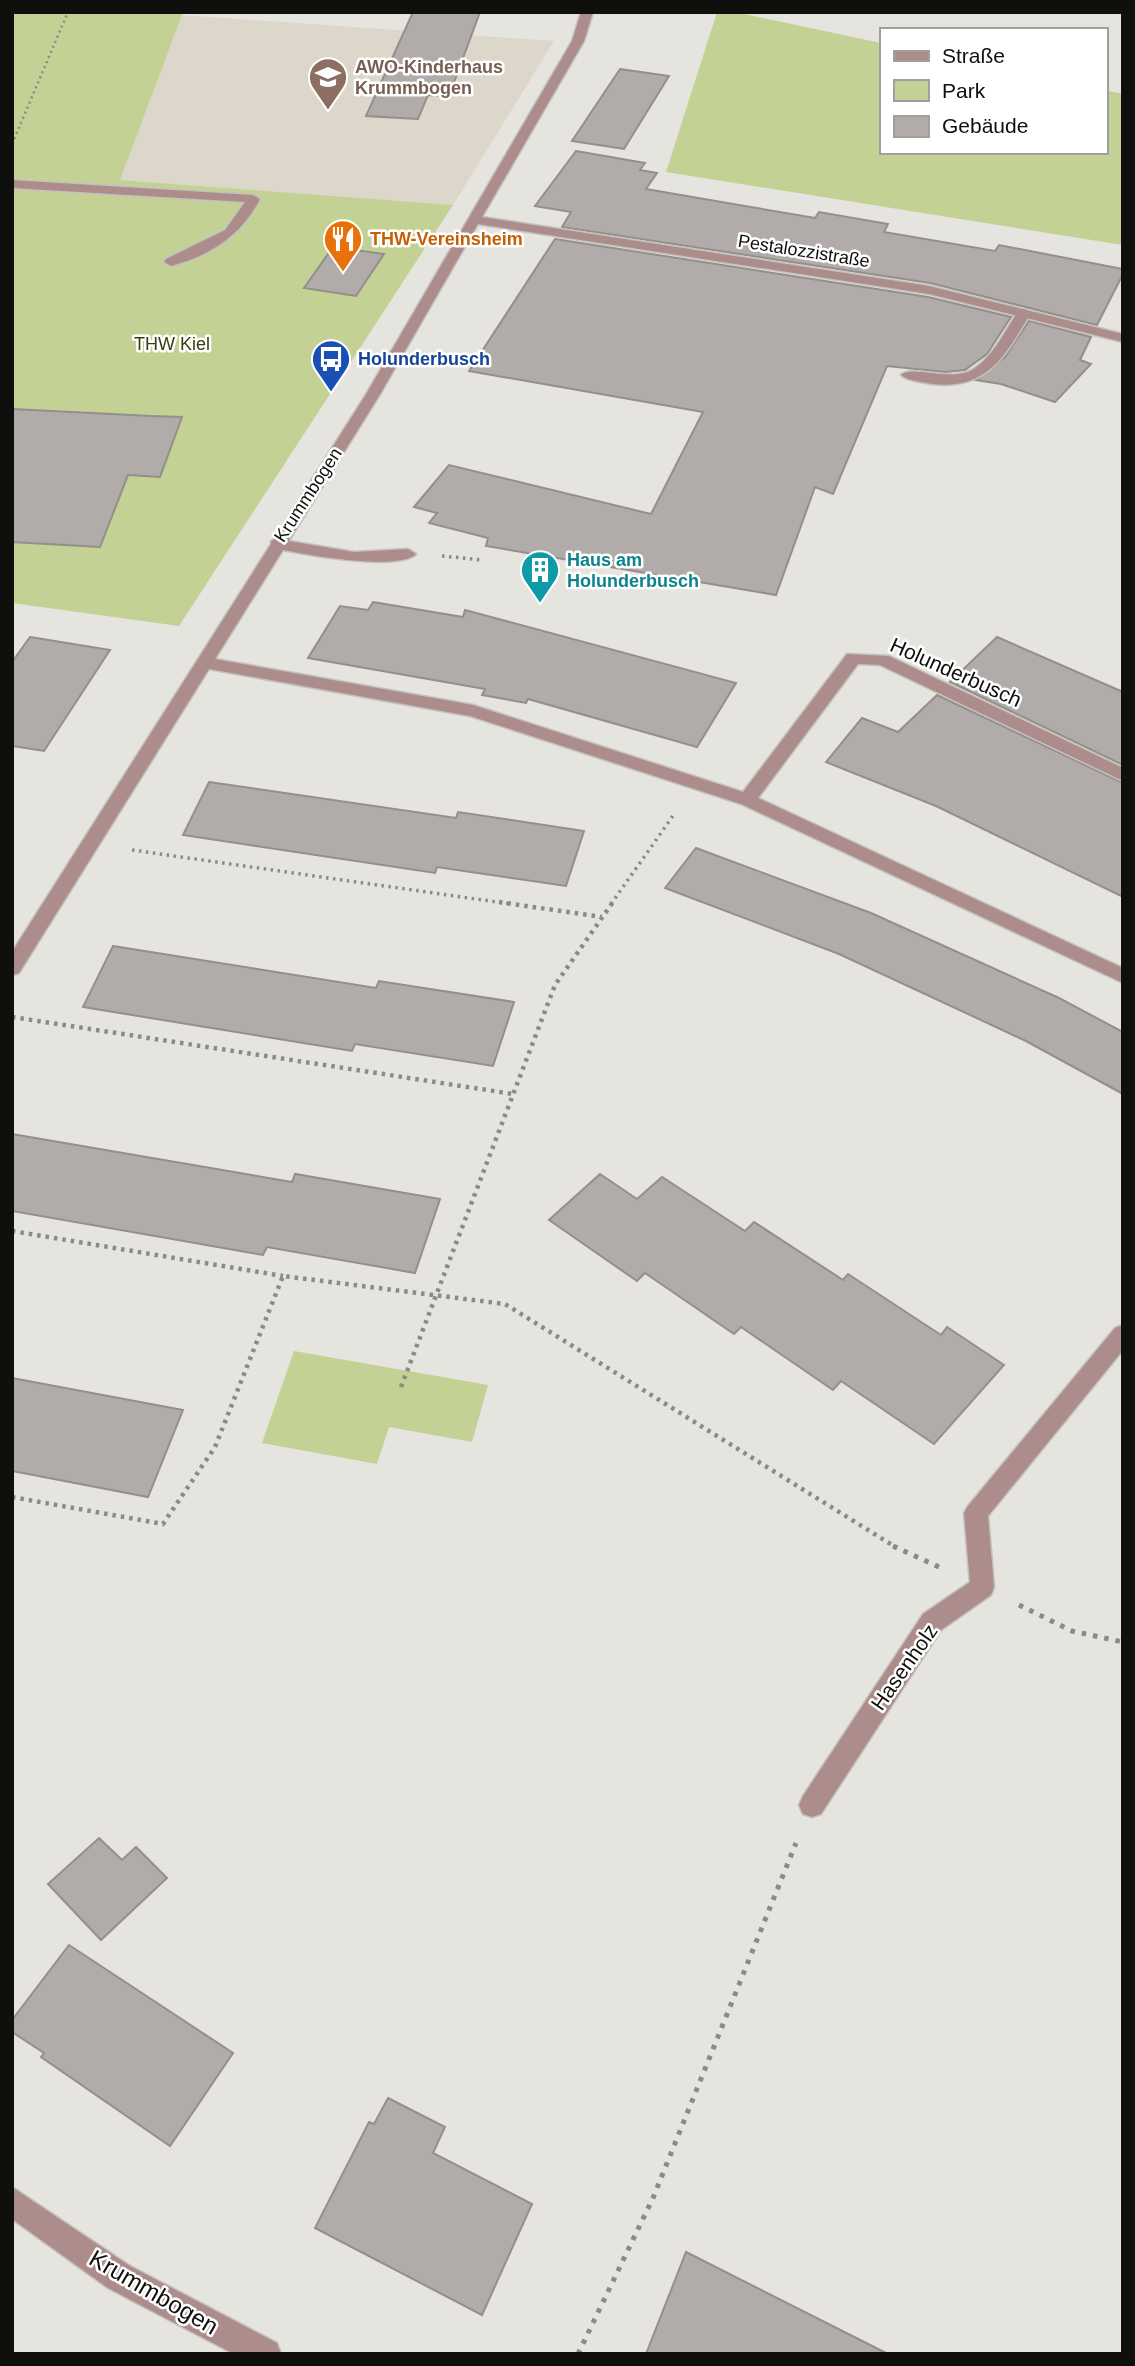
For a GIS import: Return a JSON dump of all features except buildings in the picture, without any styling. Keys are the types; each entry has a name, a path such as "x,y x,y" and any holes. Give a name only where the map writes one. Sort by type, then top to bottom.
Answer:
{"street":[{"name":"Krummbogen","path":"12,968 202,662 372,396 578,41 587,12"},
{"path":"12,184 253,199 244,220 225,237 171,262"},
{"name":"Pestalozzistraße","path":"475,220 929,290 1123,338"},
{"path":"908,375 948,382 975,376 993,362 1024,313"},
{"path":"277,544 354,557 408,554"},
{"name":"Holunderbusch","path":"747,800 853,658 883,660 1123,775"},
{"path":"202,662 473,711 747,800 1123,976"},
{"path":"982,1587 976,1513 1123,1334"},
{"name":"Hasenholz","path":"811,1805 932,1622 982,1587"},
{"name":"Krummbogen","path":"12,2201 119,2277 266,2354"}],"path":[{"path":"12,144 68,12"},
{"path":"401,1387 555,985 695,783"},
{"path":"89,844 602,917"},
{"path":"12,1017 513,1094"},
{"path":"12,1231 283,1276 435,1298 505,1304 895,1547 1072,1631 1123,1642"},
{"path":"13,1500 163,1524 215,1447 283,1276"},
{"path":"578,2354 653,2198 811,1805"}],"shaded area":[{"name":"AWO-Kinderhaus Krummbogen","path":"181,15 554,41 453,205 120,180"}],"green space":[{"name":"THW Kiel","path":"12,12 183,12 120,180 453,205 179,626 12,603"},
{"path":"717,12 735,12 880,43 880,154 1107,154 1107,90 1123,94 1123,245 666,172"},
{"path":"294,1351 488,1385 472,1442 389,1427 377,1464 262,1443"}],"place":[{"name":"AWO-Kinderhaus Krummbogen","path":"328,111"},
{"name":"THW-Vereinsheim","path":"343,273"},
{"name":"Holunderbusch","path":"331,393"},
{"name":"Haus am Holunderbusch","path":"540,604"}]}
